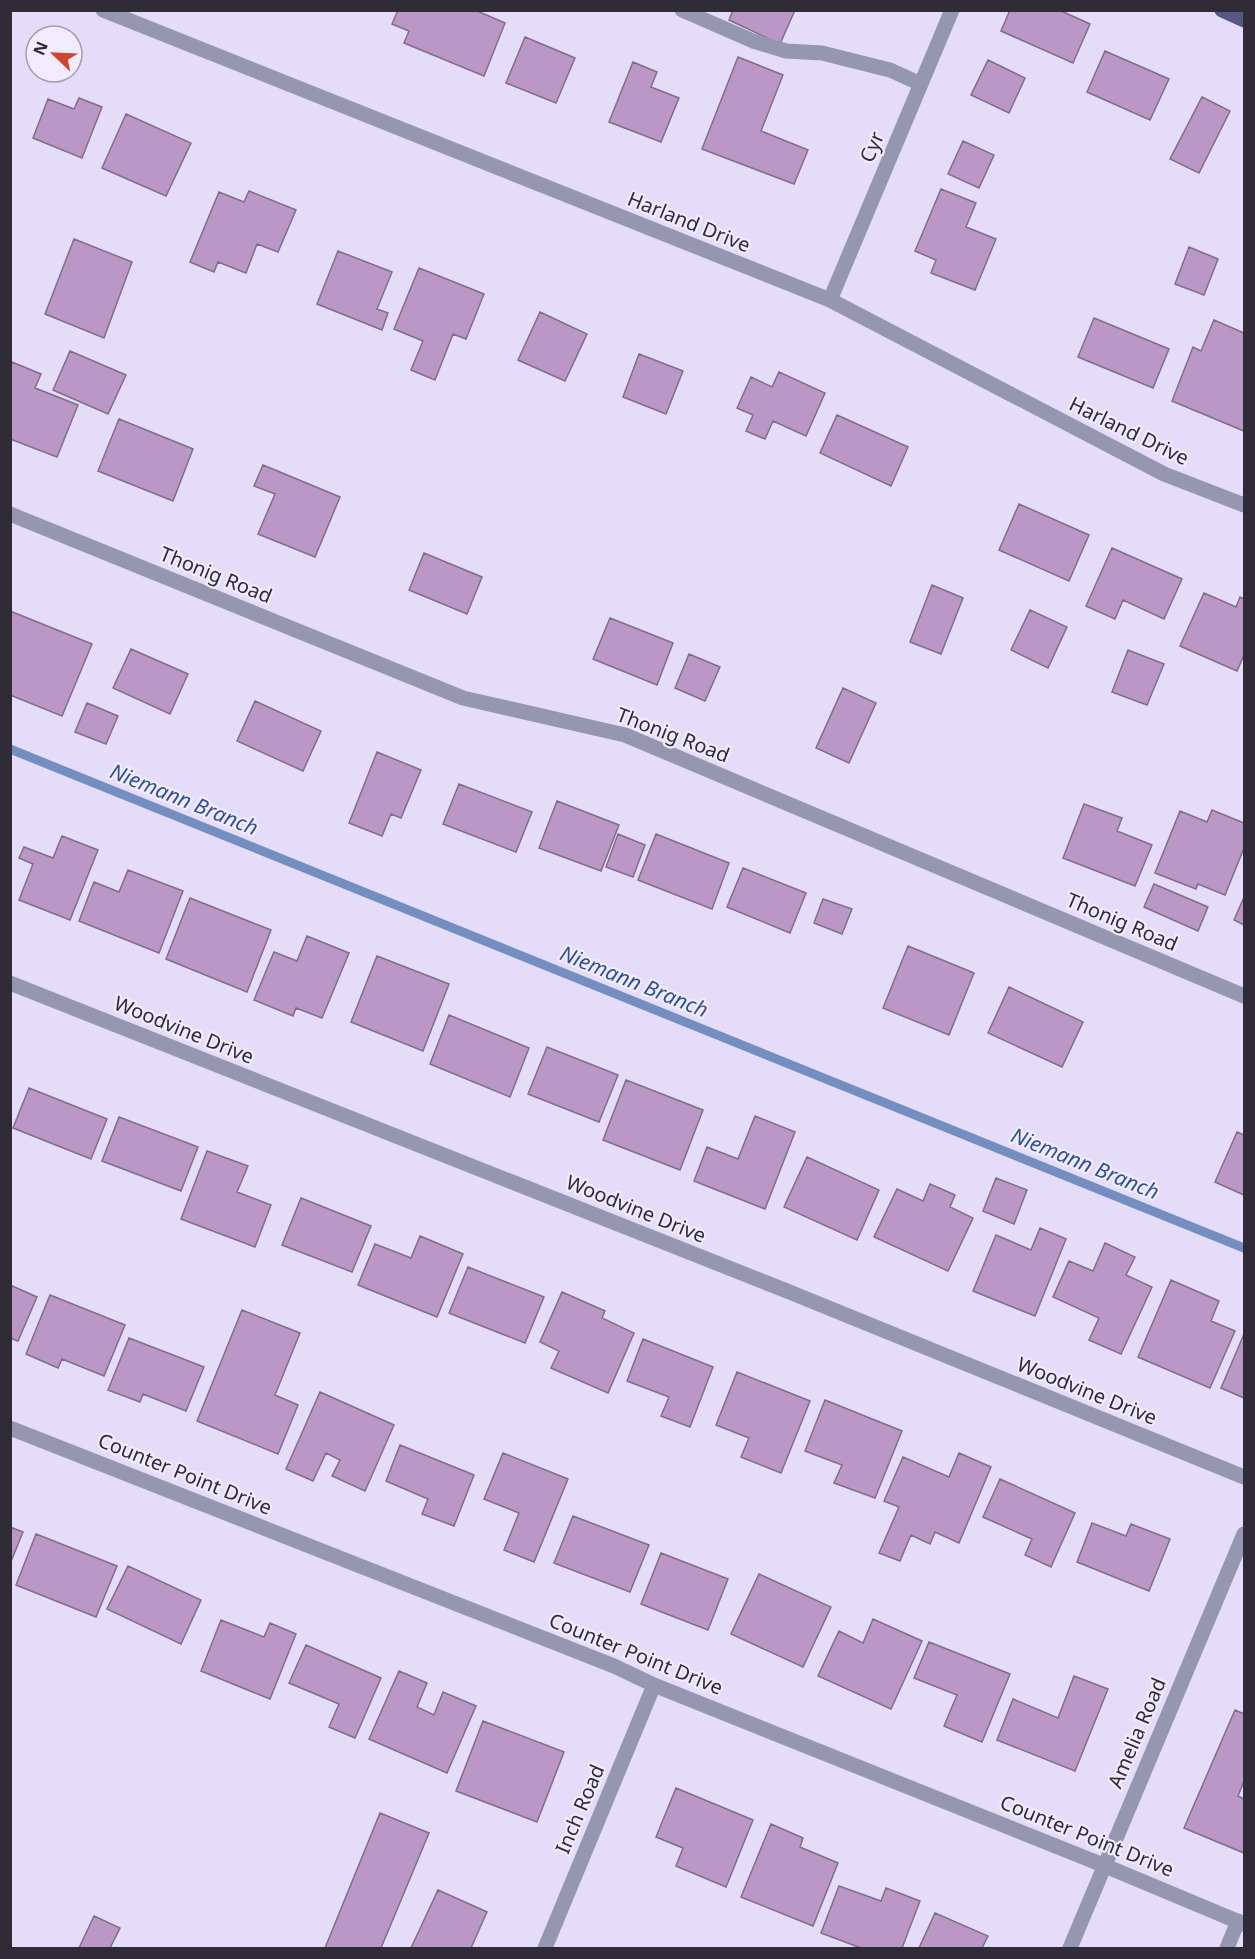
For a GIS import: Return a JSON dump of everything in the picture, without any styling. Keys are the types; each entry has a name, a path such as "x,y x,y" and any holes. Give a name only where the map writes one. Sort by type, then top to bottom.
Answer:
{"main road":[{"path":"1222,10 1245,20"}],"street":[{"name":"Harland Drive","path":"103,10 830,300 1164,474 1245,505"},
{"path":"682,10 753,41 786,51 822,53 890,70 921,84"},
{"name":"Cyr","path":"830,300 952,10"},
{"name":"Thonig Road","path":"10,514 463,698 625,735 1245,996"},
{"name":"Woodvine Drive","path":"10,983 765,1282 1245,1477"},
{"name":"Counter Point Drive","path":"10,1428 614,1666 654,1685 1103,1865 1241,1923"},
{"name":"Amelia Road","path":"1070,1948 1103,1865 1245,1534"},
{"name":"Inch Road","path":"545,1948 654,1685"},
{"path":"1227,1948 1241,1923"}],"building":[{"path":"398,10 475,10 505,23 484,76 404,43 409,31 392,24"},
{"path":"733,10 795,10 780,44 729,20"},
{"path":"1010,10 1059,10 1090,24 1073,63 1001,31"},
{"path":"525,37 575,58 556,103 506,83"},
{"path":"1105,51 1169,79 1150,120 1087,92"},
{"path":"738,57 783,75 761,131 808,150 794,184 702,149"},
{"path":"988,60 1025,78 1009,113 971,95"},
{"path":"633,62 657,72 651,87 679,98 661,142 609,122"},
{"path":"1202,97 1230,111 1199,173 1170,159"},
{"path":"79,98 102,107 82,158 33,138 48,99 74,109"},
{"path":"126,114 191,143 166,196 102,168"},
{"path":"963,141 994,155 979,188 948,174"},
{"path":"941,189 976,203 966,227 996,239 975,290 931,273 936,260 915,251"},
{"path":"249,191 296,210 278,252 257,244 246,273 218,262 214,272 190,262 219,192 244,202"},
{"path":"74,239 132,262 104,338 45,314"},
{"path":"1189,247 1218,259 1204,295 1175,284"},
{"path":"338,251 392,272 377,309 388,313 382,330 317,304"},
{"path":"419,268 484,294 466,339 453,334 435,380 411,370 423,341 394,329"},
{"path":"540,312 587,334 565,381 518,360"},
{"path":"1094,318 1169,349 1153,388 1078,357"},
{"path":"1214,320 1244,333 1244,431 1172,401 1193,347 1201,351"},
{"path":"70,351 126,375 108,414 53,390"},
{"path":"639,354 683,371 666,414 623,397"},
{"path":"12,362 41,374 35,388 78,405 57,457 10,439 10,367"},
{"path":"779,372 825,393 806,436 773,421 765,439 746,431 753,415 737,408 751,377 772,387"},
{"path":"837,415 908,447 891,486 820,453"},
{"path":"119,419 193,449 173,501 98,471"},
{"path":"263,465 340,497 315,557 258,534 275,494 254,486"},
{"path":"1019,504 1089,535 1069,581 999,550"},
{"path":"1112,548 1182,579 1164,619 1123,600 1115,619 1086,606"},
{"path":"424,553 482,577 467,614 409,590"},
{"path":"932,585 963,598 941,654 910,642"},
{"path":"1204,593 1236,607 1240,597 1244,599 1244,655 1237,671 1180,646"},
{"path":"1030,610 1067,627 1048,668 1011,650"},
{"path":"10,611 92,644 62,716 10,695"},
{"path":"610,618 673,643 657,685 593,659"},
{"path":"131,649 188,674 170,714 113,688"},
{"path":"1128,650 1164,664 1147,705 1112,692"},
{"path":"689,654 720,667 705,701 675,688"},
{"path":"843,688 876,703 849,763 816,748"},
{"path":"255,701 321,731 303,771 237,741"},
{"path":"87,703 118,716 106,744 75,732"},
{"path":"377,752 421,770 401,818 391,814 382,836 349,823"},
{"path":"459,784 532,812 516,852 443,824"},
{"path":"557,801 619,825 601,871 539,848"},
{"path":"1084,804 1122,818 1117,831 1152,845 1135,886 1063,858"},
{"path":"1212,810 1244,823 1244,848 1225,895 1198,884 1196,889 1155,873 1180,811 1207,822"},
{"path":"618,834 645,845 633,877 606,867"},
{"path":"656,834 729,863 712,909 638,880"},
{"path":"62,836 98,850 70,920 19,900 33,864 19,858 24,847 53,858"},
{"path":"743,868 806,893 790,933 727,907"},
{"path":"128,870 183,891 159,953 79,921 94,882 119,892"},
{"path":"1154,884 1208,907 1198,931 1144,907"},
{"path":"1244,897 1244,925 1234,920"},
{"path":"190,898 271,930 247,992 166,959"},
{"path":"823,899 852,909 842,934 814,923"},
{"path":"307,936 349,953 322,1018 296,1008 293,1016 254,1000 274,952 297,961"},
{"path":"908,946 974,973 949,1035 883,1008"},
{"path":"377,956 449,984 423,1051 351,1022"},
{"path":"1009,987 1083,1022 1062,1067 988,1033"},
{"path":"449,1015 529,1048 510,1097 430,1064"},
{"path":"547,1047 618,1075 599,1122 528,1094"},
{"path":"626,1080 703,1110 680,1170 603,1140"},
{"path":"29,1088 107,1119 91,1159 13,1128"},
{"path":"755,1116 795,1132 765,1209 694,1181 707,1147 738,1159"},
{"path":"119,1117 198,1147 181,1191 102,1161"},
{"path":"1237,1132 1244,1135 1244,1195 1215,1182"},
{"path":"207,1151 248,1166 237,1192 271,1205 255,1247 181,1219"},
{"path":"807,1157 879,1190 857,1240 784,1207"},
{"path":"996,1178 1027,1190 1014,1224 983,1211"},
{"path":"930,1184 955,1195 950,1207 973,1218 948,1271 874,1237 897,1189 923,1201"},
{"path":"301,1198 371,1226 352,1272 282,1245"},
{"path":"1040,1228 1066,1239 1035,1316 973,1291 996,1235 1031,1250"},
{"path":"420,1236 463,1254 437,1317 358,1285 375,1244 411,1258"},
{"path":"1105,1243 1135,1257 1126,1275 1152,1287 1121,1354 1089,1340 1099,1318 1053,1297 1069,1261 1093,1271"},
{"path":"468,1267 544,1297 525,1343 449,1313"},
{"path":"1171,1280 1219,1301 1211,1321 1235,1331 1210,1388 1138,1357"},
{"path":"10,1285 37,1297 18,1341 10,1338"},
{"path":"562,1292 605,1311 602,1318 634,1333 608,1393 551,1368 559,1351 540,1342"},
{"path":"50,1295 125,1325 104,1376 62,1359 58,1368 26,1354"},
{"path":"242,1310 300,1333 275,1395 298,1405 278,1454 197,1421"},
{"path":"1244,1334 1244,1398 1221,1388"},
{"path":"129,1338 204,1367 186,1411 143,1394 140,1402 108,1390"},
{"path":"643,1339 713,1367 690,1427 661,1416 669,1397 627,1381"},
{"path":"737,1372 810,1401 781,1473 741,1457 749,1438 716,1425"},
{"path":"320,1392 394,1425 365,1491 332,1476 340,1460 326,1453 313,1481 286,1469"},
{"path":"825,1400 902,1431 875,1498 834,1483 842,1465 805,1451"},
{"path":"400,1445 474,1475 454,1526 422,1514 428,1499 386,1481"},
{"path":"503,1453 568,1479 534,1562 504,1550 519,1513 484,1499"},
{"path":"959,1453 991,1467 959,1543 935,1532 930,1544 911,1535 900,1561 879,1553 899,1507 884,1501 903,1457 949,1477"},
{"path":"1000,1479 1075,1513 1051,1567 1025,1555 1032,1539 983,1517"},
{"path":"573,1516 649,1545 630,1592 554,1563"},
{"path":"1092,1523 1126,1536 1131,1524 1170,1539 1149,1591 1077,1562"},
{"path":"10,1527 23,1532 10,1564"},
{"path":"36,1534 117,1566 96,1617 16,1585"},
{"path":"661,1553 728,1579 708,1630 641,1604"},
{"path":"128,1566 201,1600 181,1644 107,1609"},
{"path":"759,1574 831,1607 803,1667 731,1634"},
{"path":"873,1619 922,1641 891,1709 818,1676 839,1631 863,1643"},
{"path":"221,1620 264,1637 270,1623 296,1634 270,1699 201,1671"},
{"path":"929,1642 1010,1674 982,1742 944,1726 957,1695 914,1678"},
{"path":"306,1645 381,1678 355,1738 329,1727 339,1704 289,1683"},
{"path":"399,1671 427,1683 417,1707 434,1715 443,1692 476,1706 447,1773 369,1739"},
{"path":"1074,1676 1108,1689 1075,1771 997,1740 1013,1699 1058,1718"},
{"path":"1235,1710 1244,1714 1244,1781 1238,1796 1244,1799 1244,1853 1184,1828"},
{"path":"483,1721 564,1752 537,1822 456,1791"},
{"path":"676,1788 753,1820 726,1887 676,1866 683,1848 656,1837"},
{"path":"380,1813 429,1833 381,1948 325,1948"},
{"path":"771,1824 803,1838 800,1847 838,1863 813,1926 741,1897"},
{"path":"839,1886 881,1901 886,1888 920,1901 902,1948 861,1948 821,1933"},
{"path":"438,1890 487,1912 471,1948 411,1948"},
{"path":"935,1913 988,1936 982,1948 919,1948"},
{"path":"94,1916 120,1928 110,1948 79,1948"}],"waterway":[{"name":"Niemann Branch","path":"10,749 1244,1248"}]}
